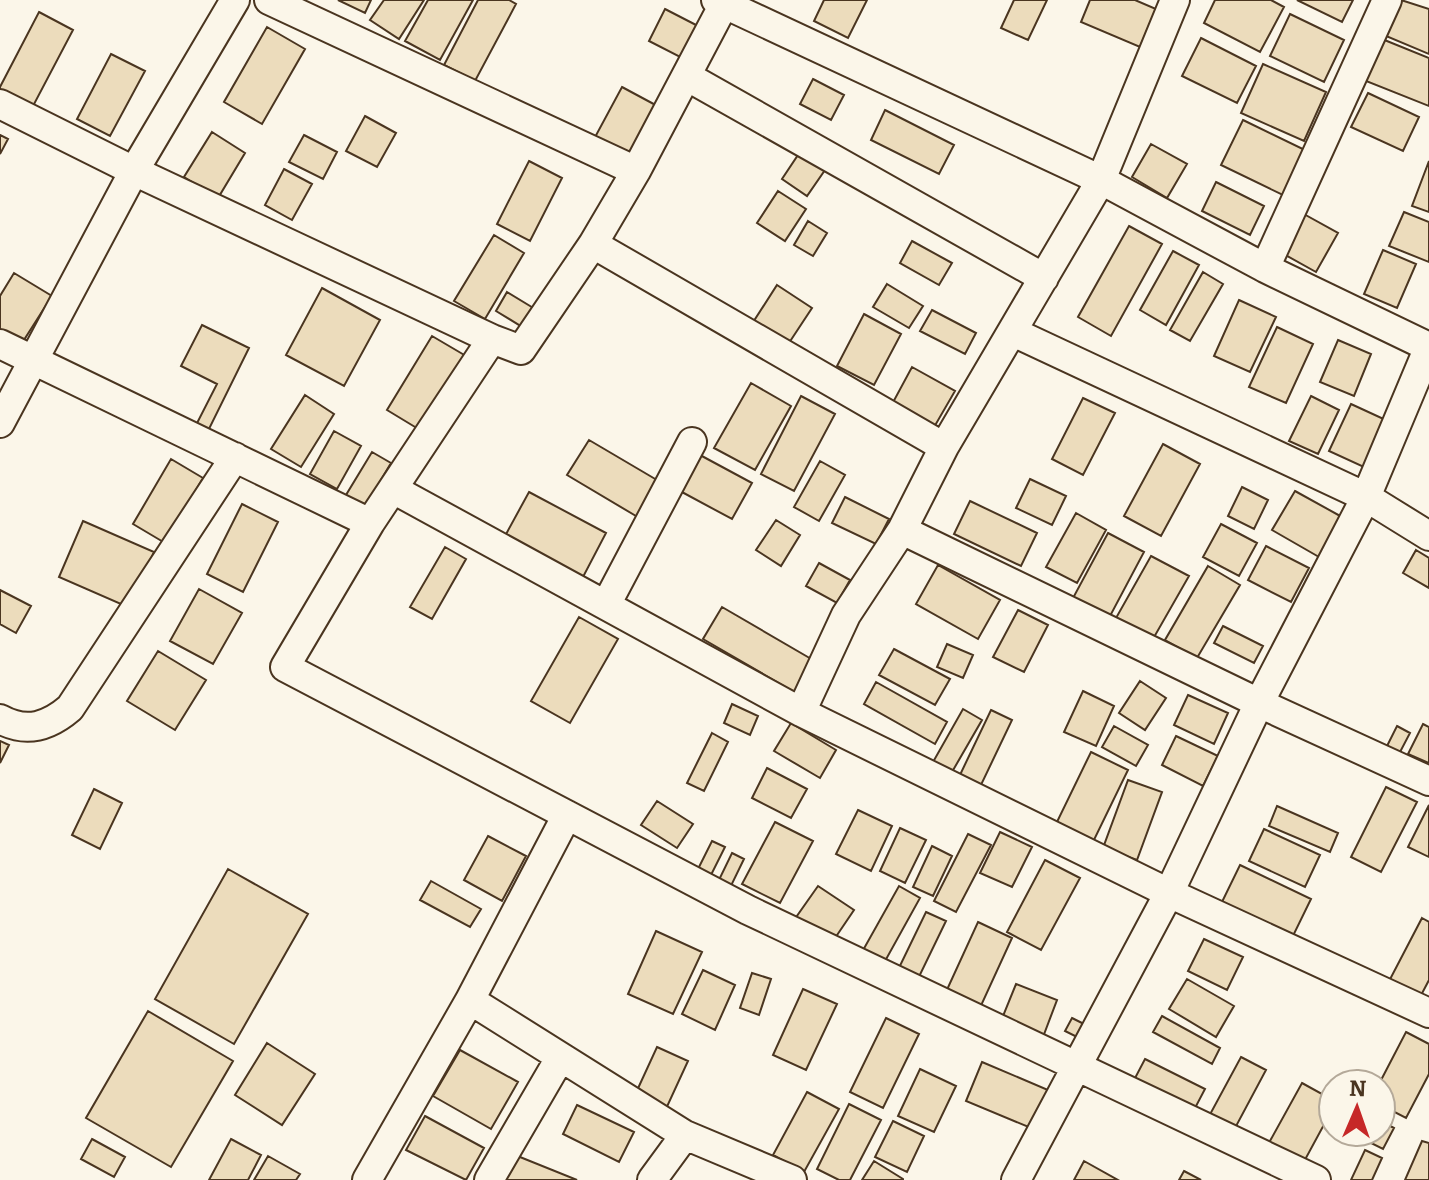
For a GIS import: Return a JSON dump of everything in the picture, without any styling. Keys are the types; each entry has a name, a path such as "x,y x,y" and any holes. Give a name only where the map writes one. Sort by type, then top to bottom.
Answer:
{"street":[{"path":"0,423 134,171 235,0"},
{"path":"269,0 636,171"},
{"path":"801,712 846,615 902,530 944,447 1101,180 1175,0"},
{"path":"1265,268 1387,0"},
{"path":"0,104 134,171 521,350 593,244 636,171 688,77 720,2 1101,180 1265,268 1429,347 1366,497 1259,703 1169,893 1016,1180"},
{"path":"688,77 1044,278"},
{"path":"593,244 944,447"},
{"path":"1013,332 1366,497 1429,536"},
{"path":"492,339 370,523 285,667 748,910 1316,1180"},
{"path":"0,344 370,523"},
{"path":"607,603 692,442"},
{"path":"0,719 30,728 52,724 70,708 235,457"},
{"path":"393,489 607,603 801,712 1169,893 1429,1013"},
{"path":"902,530 1259,703 1429,781"},
{"path":"367,1180 470,1000 567,815"},
{"path":"470,1000 685,1135 792,1180"},
{"path":"489,1180 560,1058"},
{"path":"652,1180 685,1135"}],"building":[{"path":"338,0 371,0 365,13"},
{"path":"384,0 424,0 399,39 370,20"},
{"path":"428,0 473,0 440,60 405,41"},
{"path":"478,0 509,0 516,4 475,81 444,65"},
{"path":"824,0 867,0 848,38 814,21"},
{"path":"1014,0 1047,0 1028,40 1001,28"},
{"path":"1090,0 1135,0 1156,9 1140,47 1081,22"},
{"path":"1215,0 1271,0 1284,7 1260,52 1204,23"},
{"path":"1297,0 1353,0 1342,22"},
{"path":"1401,0 1429,9 1429,54 1386,36"},
{"path":"665,9 700,27 684,59 649,41"},
{"path":"39,12 73,30 32,108 0,91 0,87"},
{"path":"1290,14 1344,40 1324,82 1270,56"},
{"path":"267,27 305,49 262,124 224,102"},
{"path":"1201,38 1256,66 1237,103 1182,76"},
{"path":"1382,39 1429,58 1429,106 1366,81"},
{"path":"111,54 145,71 110,136 77,119"},
{"path":"1263,64 1326,92 1304,141 1241,113"},
{"path":"813,79 844,95 831,120 800,104"},
{"path":"622,87 663,109 636,161 594,139"},
{"path":"1368,93 1419,117 1403,151 1351,127"},
{"path":"885,110 954,145 939,174 871,140"},
{"path":"365,116 396,133 377,167 346,151"},
{"path":"1243,120 1309,152 1287,197 1221,165"},
{"path":"212,132 245,153 218,198 184,177"},
{"path":"0,135 8,139 0,154"},
{"path":"304,135 337,152 323,179 289,162"},
{"path":"1151,144 1187,164 1167,198 1132,177"},
{"path":"800,152 825,170 807,196 782,179"},
{"path":"529,161 562,178 530,241 497,224"},
{"path":"1429,161 1429,212 1412,206"},
{"path":"284,169 312,184 292,220 265,205"},
{"path":"1216,182 1264,206 1250,235 1202,211"},
{"path":"778,191 806,209 785,241 757,223"},
{"path":"1404,212 1429,222 1429,262 1389,246"},
{"path":"1302,213 1338,233 1316,272 1280,252"},
{"path":"808,221 827,233 813,256 794,245"},
{"path":"1129,226 1162,244 1111,336 1078,317"},
{"path":"494,235 524,253 485,319 454,301"},
{"path":"912,241 952,263 939,285 900,263"},
{"path":"1383,250 1416,264 1397,308 1364,294"},
{"path":"1173,251 1199,265 1166,325 1140,310"},
{"path":"1203,272 1223,284 1190,341 1170,330"},
{"path":"14,273 52,296 22,343 0,329 0,296"},
{"path":"887,284 923,306 909,328 873,307"},
{"path":"777,285 812,308 785,349 750,327"},
{"path":"322,288 380,320 344,386 286,355"},
{"path":"507,292 535,309 524,328 496,311"},
{"path":"1239,300 1276,317 1250,372 1214,356"},
{"path":"932,310 976,333 965,354 920,331"},
{"path":"864,314 901,334 874,385 837,366"},
{"path":"202,325 249,348 206,435 194,429 217,384 181,366"},
{"path":"1277,327 1313,344 1286,403 1249,387"},
{"path":"432,336 466,356 420,430 387,410"},
{"path":"1338,340 1371,354 1354,396 1320,382"},
{"path":"912,367 955,391 933,429 891,406"},
{"path":"751,383 791,406 755,470 714,448"},
{"path":"305,395 334,414 301,467 271,449"},
{"path":"801,396 835,414 794,491 761,474"},
{"path":"1311,396 1339,410 1318,454 1289,441"},
{"path":"1083,398 1115,413 1083,475 1052,459"},
{"path":"1351,404 1388,421 1366,468 1329,451"},
{"path":"334,431 361,446 337,489 310,474"},
{"path":"589,440 662,483 641,519 567,475"},
{"path":"1163,444 1200,464 1161,536 1124,516"},
{"path":"372,452 391,463 365,507 346,495"},
{"path":"700,455 752,483 732,519 680,491"},
{"path":"171,459 203,478 165,543 133,524"},
{"path":"820,461 845,475 819,521 794,507"},
{"path":"1030,479 1066,496 1052,525 1016,508"},
{"path":"1242,487 1268,500 1254,529 1228,516"},
{"path":"1295,491 1342,517 1319,557 1272,530"},
{"path":"529,492 606,533 583,577 505,536"},
{"path":"845,497 889,519 876,544 832,523"},
{"path":"970,501 1037,533 1021,566 954,534"},
{"path":"242,504 278,522 243,592 207,574"},
{"path":"1076,513 1106,530 1077,583 1046,567"},
{"path":"776,520 800,535 781,566 756,550"},
{"path":"83,521 154,552 130,608 59,577"},
{"path":"1221,524 1257,543 1239,576 1203,557"},
{"path":"1108,533 1144,552 1109,618 1073,598"},
{"path":"1266,546 1309,568 1291,602 1248,580"},
{"path":"445,547 466,559 432,619 410,607"},
{"path":"1416,550 1429,558 1429,588 1403,573"},
{"path":"1151,556 1189,576 1153,639 1116,618"},
{"path":"819,563 850,580 837,603 806,586"},
{"path":"938,565 1000,600 978,639 916,604"},
{"path":"1208,566 1240,585 1197,658 1165,640"},
{"path":"199,589 242,613 213,664 170,641"},
{"path":"0,590 31,606 16,633 0,624"},
{"path":"722,607 813,660 794,692 703,639"},
{"path":"1018,610 1048,625 1024,672 993,657"},
{"path":"579,617 618,639 570,723 531,701"},
{"path":"1223,626 1263,646 1254,663 1214,643"},
{"path":"947,644 973,655 963,678 937,667"},
{"path":"894,649 950,679 935,705 879,675"},
{"path":"158,651 206,680 175,730 127,701"},
{"path":"1140,681 1166,698 1145,730 1119,713"},
{"path":"876,682 947,722 935,744 864,704"},
{"path":"1083,691 1114,706 1096,746 1064,732"},
{"path":"1188,695 1228,713 1214,744 1174,725"},
{"path":"732,704 758,716 750,735 724,723"},
{"path":"963,709 982,720 952,772 933,762"},
{"path":"991,710 1012,720 980,787 959,777"},
{"path":"791,723 836,750 820,778 774,751"},
{"path":"1423,724 1429,727 1429,763 1408,754"},
{"path":"1114,726 1148,745 1136,766 1102,747"},
{"path":"1397,726 1410,733 1399,754 1386,748"},
{"path":"712,733 728,742 704,791 687,783"},
{"path":"1176,736 1218,756 1203,786 1162,765"},
{"path":"0,741 9,745 0,763"},
{"path":"1091,752 1128,770 1092,844 1055,826"},
{"path":"767,768 807,789 791,818 752,798"},
{"path":"1128,780 1162,792 1137,860 1103,848"},
{"path":"1386,787 1417,802 1381,872 1351,857"},
{"path":"94,789 122,803 100,849 72,835"},
{"path":"657,801 693,824 677,848 641,825"},
{"path":"1429,805 1429,857 1408,847"},
{"path":"1277,806 1338,833 1330,852 1269,826"},
{"path":"858,810 892,826 871,871 836,854"},
{"path":"775,822 813,841 780,903 742,884"},
{"path":"900,828 926,840 905,883 880,871"},
{"path":"1264,829 1320,855 1305,887 1249,861"},
{"path":"1000,832 1032,847 1012,887 980,873"},
{"path":"968,834 991,845 956,912 934,901"},
{"path":"488,836 526,856 502,901 464,880"},
{"path":"712,841 725,847 708,881 695,875"},
{"path":"932,846 952,856 933,896 913,887"},
{"path":"732,853 744,859 728,892 716,886"},
{"path":"1045,860 1080,878 1041,950 1007,932"},
{"path":"1240,865 1311,899 1291,940 1220,906"},
{"path":"228,869 308,914 234,1044 155,999"},
{"path":"431,881 481,909 470,927 420,900"},
{"path":"818,886 854,910 829,947 792,923"},
{"path":"899,886 920,898 884,963 862,952"},
{"path":"926,912 946,921 915,985 895,976"},
{"path":"1422,918 1429,922 1429,980 1418,1001 1387,985"},
{"path":"978,922 1012,938 979,1010 945,994"},
{"path":"656,931 702,952 673,1014 628,994"},
{"path":"1204,939 1243,957 1227,990 1188,971"},
{"path":"703,970 735,985 715,1030 682,1014"},
{"path":"752,973 771,979 759,1015 740,1008"},
{"path":"1187,979 1234,1006 1216,1037 1169,1009"},
{"path":"1016,984 1057,1000 1043,1037 1001,1021"},
{"path":"803,989 837,1004 806,1070 773,1055"},
{"path":"148,1011 233,1061 171,1167 86,1118"},
{"path":"1162,1016 1220,1048 1212,1064 1153,1032"},
{"path":"886,1018 919,1034 883,1108 850,1092"},
{"path":"1072,1018 1092,1028 1085,1041 1065,1031"},
{"path":"1406,1032 1429,1044 1429,1074 1406,1118 1397,1113 1397,1068 1387,1068"},
{"path":"267,1043 315,1074 282,1125 235,1095"},
{"path":"657,1047 688,1061 665,1111 634,1097"},
{"path":"460,1050 518,1082 491,1129 433,1096"},
{"path":"1241,1057 1266,1070 1226,1145 1201,1131"},
{"path":"1145,1059 1205,1089 1183,1131 1123,1101"},
{"path":"982,1062 1048,1090 1031,1128 966,1101"},
{"path":"920,1069 956,1086 934,1132 898,1116"},
{"path":"1302,1083 1317,1091 1317,1138 1300,1169 1265,1150"},
{"path":"807,1092 839,1109 804,1172 773,1155"},
{"path":"849,1104 881,1120 850,1180 839,1180 817,1169"},
{"path":"577,1105 634,1132 619,1162 563,1134"},
{"path":"425,1116 484,1148 466,1180 406,1150"},
{"path":"893,1121 924,1136 907,1172 875,1157"},
{"path":"92,1139 125,1157 114,1177 81,1159"},
{"path":"231,1139 261,1155 248,1180 209,1180"},
{"path":"1422,1141 1429,1143 1429,1180 1405,1180"},
{"path":"1365,1150 1382,1158 1372,1180 1351,1180"},
{"path":"515,1155 577,1180 505,1180"},
{"path":"268,1156 300,1174 296,1180 254,1180"},
{"path":"874,1161 903,1179 903,1180 862,1180"},
{"path":"1084,1161 1118,1180 1074,1180"},
{"path":"1184,1171 1201,1180 1179,1180"}]}
